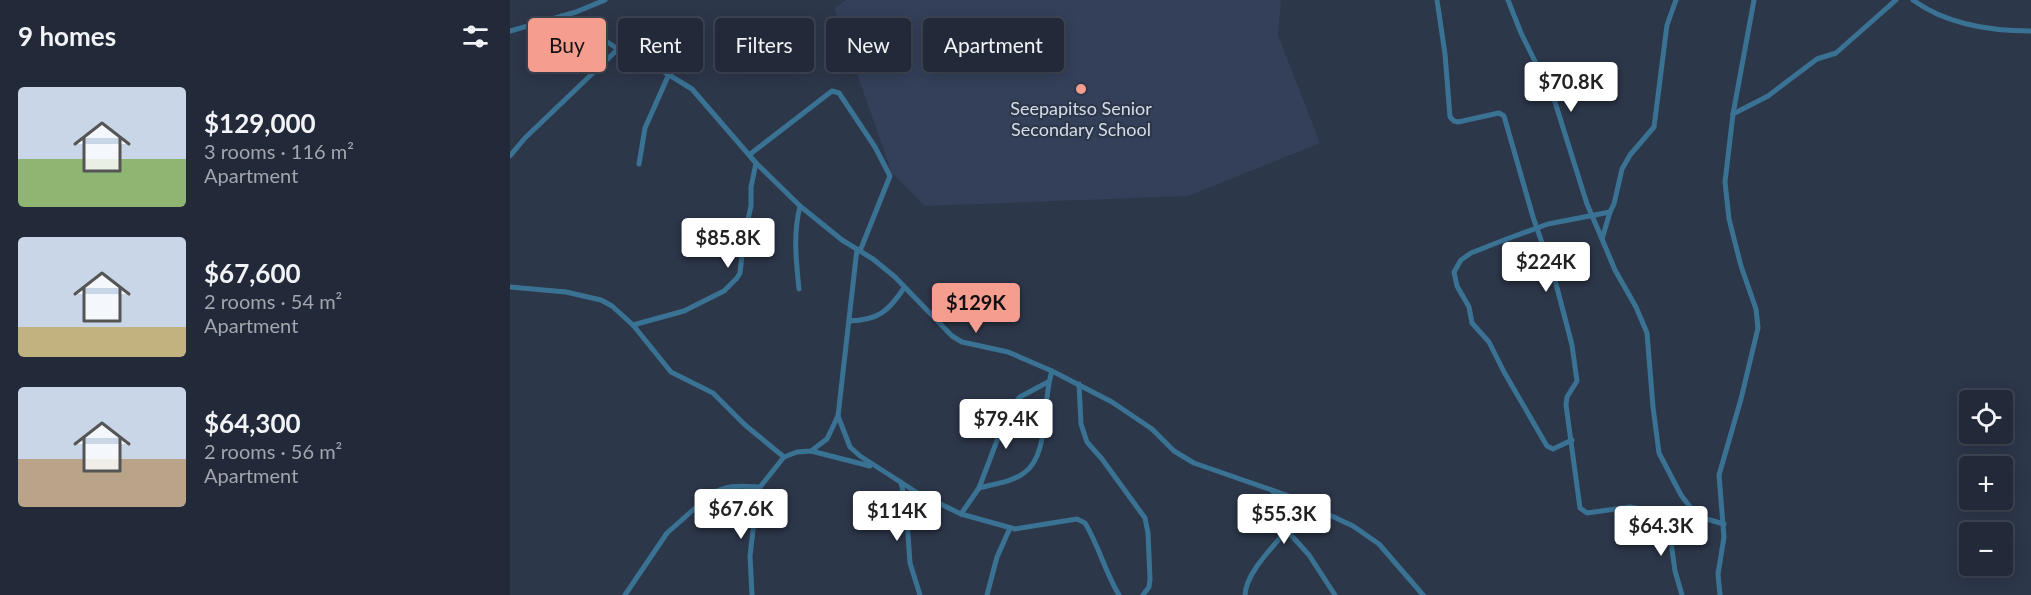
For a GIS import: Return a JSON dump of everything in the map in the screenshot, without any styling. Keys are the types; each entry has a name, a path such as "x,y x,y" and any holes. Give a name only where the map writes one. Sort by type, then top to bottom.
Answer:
{"street":[{"path":"584,9 587,0"},
{"path":"510,31 584,9 605,0"},
{"path":"1437,0 1445,54 1450,117 1458,122 1499,113 1504,116 1555,280 1576,369 1577,381 1567,397 1578,502 1582,511 1592,513 1630,507 1666,513 1678,512 1724,524"},
{"path":"1508,0 1554,102 1587,204 1615,270 1636,307 1647,333 1659,453 1681,495 1697,516"},
{"path":"1602,239 1626,162 1654,128 1666,25 1676,0"},
{"path":"1720,595 1718,574 1724,544 1724,524 1719,490 1720,467 1753,353 1758,320 1737,252 1725,182 1733,114 1754,0"},
{"path":"1733,114 1768,96 1817,59 1836,53 1896,0"},
{"path":"1913,0 1958,22 1976,27 2031,31"},
{"path":"510,156 525,138 618,49 579,24 561,16"},
{"path":"665,72 692,89 756,163 800,206 842,240 882,266 951,336 962,342 1008,352 1079,384 1112,402 1152,429 1174,451 1194,463 1274,491 1334,516 1370,537 1386,551 1423,595"},
{"path":"639,164 645,128 669,74"},
{"path":"749,155 832,91 839,93 875,147 890,176 858,250 838,416 829,436 811,451"},
{"path":"633,325 684,311 724,291 737,279 740,273 744,237 751,206 751,187 756,163"},
{"path":"799,289 795,248 796,221 800,206"},
{"path":"1572,440 1553,448 1547,446 1504,372 1490,342 1472,323 1469,307 1455,280 1454,272 1461,260 1471,253 1557,221 1610,212"},
{"path":"510,288 566,292 590,297 612,306 633,325 671,372 713,393 745,425 784,457"},
{"path":"849,321 866,320 883,312 894,303 904,288"},
{"path":"979,488 1012,479 1023,474 1032,466 1042,441 1048,382 1052,371"},
{"path":"960,514 979,488 1009,409 1020,398 1048,382"},
{"path":"1079,384 1081,424 1087,442 1139,508 1147,524 1150,579 1149,586 1143,595"},
{"path":"838,416 850,447 860,456 901,482 960,514 1021,529 1047,523 1081,520 1090,531 1101,552 1109,578 1119,595"},
{"path":"752,595 750,556 757,496 760,487 784,457 797,452 811,451 877,467"},
{"path":"901,482 906,506 910,563 920,595"},
{"path":"625,595 667,533 710,495 718,490 734,486 760,487"},
{"path":"1274,491 1270,507 1272,515 1309,555 1335,595"},
{"path":"1666,513 1682,595"},
{"path":"987,595 997,557 1010,528"},
{"path":"1245,595 1245,589 1262,559 1286,531"}],"shaded area":[{"name":"Seepapitso Senior Secondary School","path":"846,0 1281,0 1278,35 1320,143 1188,196 925,206 892,173 856,72 911,72 911,18 838,18 834,8"}],"place":[{"name":"Seepapitso Senior Secondary School","path":"1081,89"}]}
